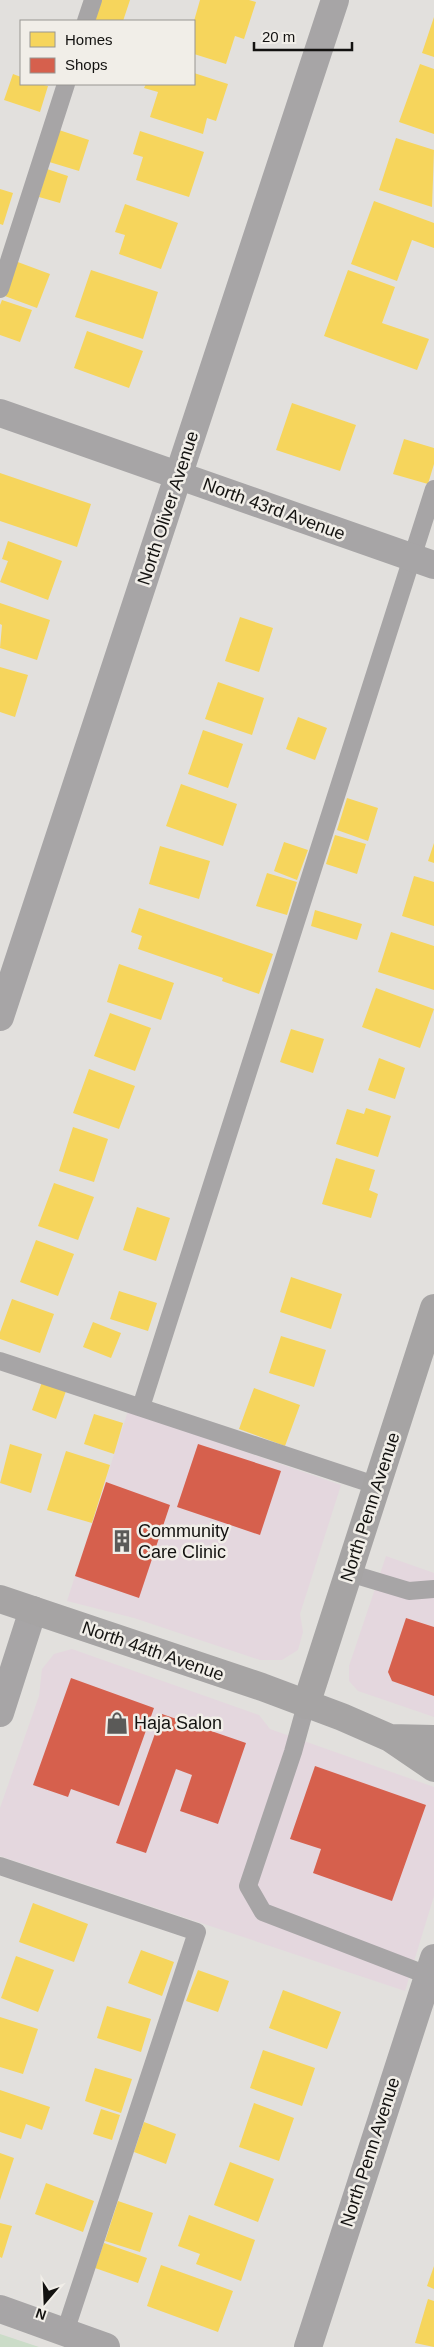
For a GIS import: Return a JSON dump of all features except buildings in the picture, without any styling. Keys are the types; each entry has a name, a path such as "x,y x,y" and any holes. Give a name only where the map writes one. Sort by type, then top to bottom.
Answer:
{"main road":[{"name":"North Penn Avenue","path":"306,1705 434,1308"},
{"name":"North 44th Avenue","path":"0,1599 262,1687 342,1717 390,1738"},
{"path":"390,1738 434,1739"},
{"path":"390,1738 434,1768"}],"street":[{"name":"North Oliver Avenue","path":"0,1017 335,0"},
{"name":"North 43rd Avenue","path":"0,413 422,561"},
{"path":"0,1713 33,1610"},
{"name":"North Penn Avenue","path":"308,2347 430,1967"},
{"path":"0,2309 106,2347"}],"lane":[{"path":"86,20 93,0"},
{"path":"0,289 66,85"},
{"path":"141,1407 422,561 434,489"},
{"path":"0,1361 378,1486"},
{"path":"349,1573 408,1591 434,1589"},
{"path":"306,1705 294,1752 248,1886 263,1912 430,1967"},
{"path":"0,1866 197,1932 65,2332"}],"shaded area":[{"path":"128,1411 341,1485 300,1614 303,1632 298,1650 282,1660 260,1660 134,1618 67,1601"},
{"path":"386,1556 434,1573 434,1717 358,1691 349,1681 349,1666"},
{"path":"72,1649 259,1715 270,1729 434,1787 434,1896 405,1991 0,1856 0,1808 39,1696 42,1669 54,1654"}],"green space":[{"path":"0,2334 39,2347 0,2347"}],"place":[{"name":"Community Care Clinic","path":"122,1541"},
{"name":"Haja Salon","path":"117,1723"}]}
